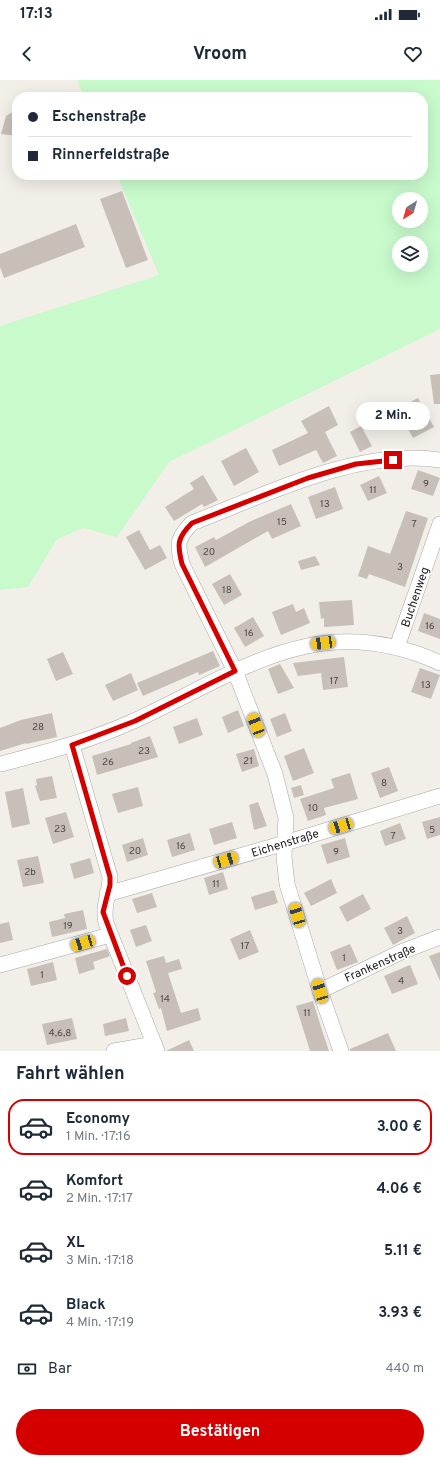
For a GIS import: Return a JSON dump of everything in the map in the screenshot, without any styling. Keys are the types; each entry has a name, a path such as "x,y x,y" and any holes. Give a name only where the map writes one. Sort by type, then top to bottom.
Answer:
{"street":[{"path":"341,1051 320,991 287,884 284,857 286,818 281,795 235,671 182,564 178,545 183,532 192,523 308,478 356,464 426,458 440,460"},
{"name":"Buchenweg","path":"397,647 440,524"},
{"path":"1,764 72,745 135,721 262,659 306,645 340,642 397,647 440,663"},
{"path":"72,745 110,877 103,912 110,935 155,1047 114,1051"},
{"name":"Eichenstraße","path":"107,894 285,843 440,796"},
{"path":"0,965 110,935"},
{"name":"Frankenstraße","path":"320,991 401,952 440,937"}],"green space":[{"path":"77,80 440,80 440,329 169,462 117,537 83,528 57,539 28,587 0,590 0,326 159,275 119,180 428,180 428,92 82,92"}],"building":[{"path":"12,112 12,135 1,134 6,116"},
{"path":"122,191 148,260 126,268 100,199"},
{"path":"76,224 85,247 4,278 0,267 0,254"},
{"path":"440,374 440,404 434,404 430,375"},
{"path":"418,398 434,427 413,438 397,409"},
{"path":"379,403 387,417 376,424 368,409"},
{"path":"329,406 338,425 325,432 337,456 323,463 316,450 279,466 272,450 308,433 301,421"},
{"path":"361,426 372,446 360,452 350,432"},
{"path":"246,448 259,472 234,486 221,461"},
{"path":"418,470 440,478 433,496 411,489"},
{"path":"203,475 218,500 204,507 202,504 174,521 165,507 194,489 190,483"},
{"path":"379,476 387,493 368,501 360,485"},
{"path":"335,487 343,509 316,519 308,497"},
{"path":"291,504 301,526 272,539 268,531 205,567 195,547 214,537 216,540 249,522"},
{"path":"406,511 428,518 405,587 369,574 367,579 358,576 368,546 390,554"},
{"path":"139,530 150,550 160,545 167,558 145,570 126,537"},
{"path":"315,556 320,565 301,570 298,561"},
{"path":"230,574 242,595 224,605 212,584"},
{"path":"352,600 354,625 324,627 324,618 321,619 319,602"},
{"path":"293,604 296,612 304,608 310,623 281,635 272,612"},
{"path":"424,613 440,619 440,639 418,631"},
{"path":"253,617 264,636 245,647 234,628"},
{"path":"213,651 220,666 199,675 198,672 143,696 137,683"},
{"path":"63,652 73,674 56,681 47,659"},
{"path":"344,657 348,687 323,690 321,673 298,676 293,663"},
{"path":"280,664 294,688 278,694 268,669"},
{"path":"420,668 440,675 431,699 411,692"},
{"path":"131,673 138,690 113,701 105,685"},
{"path":"238,710 244,726 228,733 222,717"},
{"path":"52,713 57,737 26,743 0,751 0,728 21,720"},
{"path":"285,713 292,731 277,737 270,719"},
{"path":"197,718 203,735 179,744 173,727"},
{"path":"150,736 158,757 97,775 92,756 131,744"},
{"path":"304,748 314,773 293,781 284,756"},
{"path":"254,749 259,766 242,772 236,754"},
{"path":"389,767 398,791 380,798 371,773"},
{"path":"350,773 358,799 324,808 326,815 308,821 300,799 334,788 331,779"},
{"path":"52,776 57,798 40,801 35,786 37,785 36,779"},
{"path":"301,785 304,795 294,798 291,788"},
{"path":"138,787 143,806 118,813 112,794"},
{"path":"23,788 30,824 12,828 5,792"},
{"path":"258,802 267,826 254,830 249,805"},
{"path":"66,812 74,837 53,844 45,818"},
{"path":"440,817 440,835 427,839 422,822"},
{"path":"232,822 237,838 214,845 209,829"},
{"path":"400,823 406,839 385,846 380,831"},
{"path":"190,833 195,850 172,857 167,840"},
{"path":"143,838 148,855 127,862 122,845"},
{"path":"345,838 350,857 327,864 321,845"},
{"path":"38,856 44,883 23,887 17,860"},
{"path":"90,858 94,873 74,879 70,864"},
{"path":"223,872 228,889 209,895 204,878"},
{"path":"331,879 337,893 311,906 304,893"},
{"path":"274,890 278,903 255,910 251,897"},
{"path":"152,893 157,907 137,913 132,899"},
{"path":"363,894 371,909 347,922 339,907"},
{"path":"83,910 87,929 52,937 49,922 65,918 64,914"},
{"path":"407,916 415,933 393,945 384,928"},
{"path":"9,922 13,940 0,943 0,924"},
{"path":"146,925 152,941 136,947 130,930"},
{"path":"250,930 259,952 239,960 230,939"},
{"path":"350,944 358,962 337,970 330,952"},
{"path":"107,949 110,956 93,962 95,969 79,974 75,958"},
{"path":"440,952 440,981 429,956"},
{"path":"164,956 166,963 179,959 182,969 168,973 181,1013 198,1008 201,1020 167,1031 161,1008 159,1009 153,993 156,992 146,961"},
{"path":"53,962 57,980 31,986 27,969"},
{"path":"410,965 418,984 392,994 384,976"},
{"path":"313,1001 329,1051 310,1051 296,1006"},
{"path":"72,1018 77,1039 47,1045 42,1024"},
{"path":"126,1018 129,1031 105,1036 103,1024"},
{"path":"388,1033 396,1051 350,1051 350,1049"},
{"path":"189,1040 194,1051 166,1051"}],"route":[{"path":"127,976 110,935 103,912 110,885 110,877 72,745 135,721 235,671 182,564 178,545 183,532 192,523 308,478 356,464 393,460"}]}
